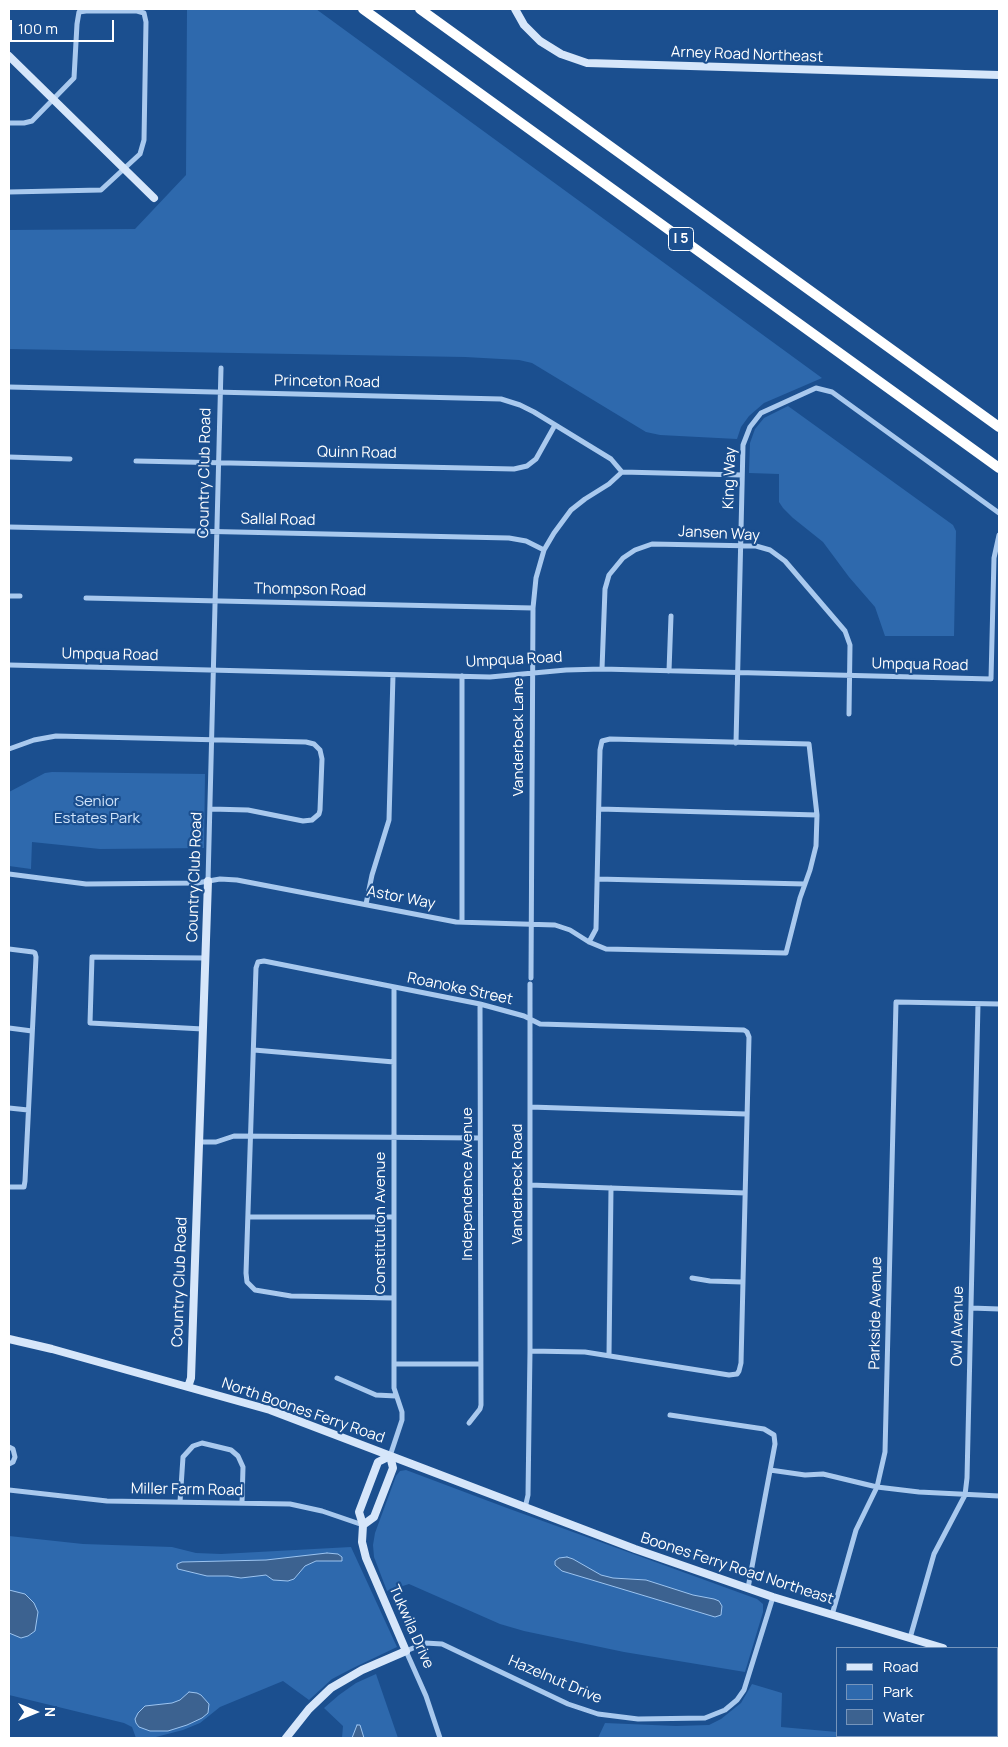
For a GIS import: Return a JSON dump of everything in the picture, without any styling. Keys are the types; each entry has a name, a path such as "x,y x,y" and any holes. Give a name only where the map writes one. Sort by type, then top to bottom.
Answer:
{"highway":[{"name":"I 5","path":"362,9 999,468"},
{"name":"I 5","path":"420,9 999,427"}],"main road":[{"name":"Arney Road Northeast","path":"515,9 524,25 540,40 561,54 587,63 999,75"},
{"path":"9,56 154,198"},
{"name":"Country Club Road","path":"188,1387 191,1378 208,881"},
{"name":"North Boones Ferry Road","path":"9,1339 270,1410 524,1508"},
{"path":"363,1525 374,1518 378,1509 393,1468 390,1456"},
{"name":"Tukwila Drive","path":"390,1456 378,1462 359,1512 363,1525 362,1542 366,1558 406,1651"},
{"name":"Boones Ferry Road Northeast","path":"524,1508 773,1597 940,1647"},
{"name":"Hazelnut Drive","path":"286,1738 309,1708 331,1688 362,1670 406,1651"}],"street":[{"path":"9,123 24,123 32,120 74,78 76,24 79,12 144,13 146,22 143,146 140,154 104,189 97,191 9,192"},
{"name":"Country Club Road","path":"208,881 221,368"},
{"name":"Princeton Road","path":"9,388 501,399 526,407 556,425 611,459 622,472"},
{"name":"King Way","path":"736,742 744,439 756,418 767,409 810,390 821,388 832,392 999,514"},
{"name":"Quinn Road","path":"136,461 514,469 527,466 536,459 556,425"},
{"path":"9,457 70,458"},
{"path":"622,472 742,475"},
{"name":"Vanderbeck Lane","path":"530,981 532,673 533,608 536,578 544,550 571,510 622,472"},
{"name":"Sallal Road","path":"9,526 509,538 526,541 544,550"},
{"name":"Umpqua Road","path":"9,665 502,677 566,670 602,670 991,679 994,558 999,535"},
{"name":"Jansen Way","path":"602,670 605,589 609,575 623,558 635,550 652,544 761,547 779,556 841,625 849,640 849,714"},
{"path":"9,596 20,596"},
{"name":"Thompson Road","path":"86,598 533,608"},
{"path":"669,671 671,616"},
{"path":"366,904 372,875 389,820 393,675"},
{"path":"462,676 462,922"},
{"path":"9,749 34,740 56,736 310,742 317,745 320,750 322,759 320,810 319,814 312,820 303,821 248,810 211,809"},
{"path":"589,942 596,929 597,879 599,809 600,750 602,741 610,739 809,744 817,815 816,846 805,884 597,879"},
{"path":"599,809 817,815"},
{"name":"Astor Way","path":"9,874 86,884 197,883 220,879 246,881 462,922 555,924 570,930 601,948 613,950 786,953 805,884"},
{"path":"9,949 35,953 24,1187 9,1187"},
{"path":"204,1029 90,1023 92,958 206,958"},
{"name":"Roanoke Street","path":"254,1050 256,968 258,962 264,962 480,1004 530,1019 540,1024 744,1030 747,1032 748,1037 746,1114"},
{"name":"Vanderbeck Road","path":"524,1508 528,1495 530,1351 530,981"},
{"name":"Constitution Avenue","path":"390,1456 402,1420 402,1412 394,1390 394,988"},
{"name":"Parkside Avenue","path":"832,1615 856,1530 878,1487 885,1452 896,1002 978,1004"},
{"name":"Independence Avenue","path":"469,1423 481,1405 480,1004"},
{"path":"978,1004 999,1004"},
{"name":"Owl Avenue","path":"910,1638 934,1554 965,1495 978,1004"},
{"path":"9,1028 32,1030"},
{"path":"393,1298 300,1297 264,1292 249,1286 246,1273 254,1050 394,1062"},
{"path":"530,1107 746,1114 741,1363 737,1374 724,1374 609,1355 569,1351 530,1351"},
{"path":"9,1108 28,1110"},
{"path":"199,1142 216,1142 230,1136 480,1138"},
{"path":"530,1185 744,1193"},
{"path":"609,1355 611,1188"},
{"path":"248,1216 394,1217"},
{"path":"692,1278 710,1281 742,1282"},
{"path":"971,1308 999,1309"},
{"path":"394,1364 480,1364"},
{"path":"338,1378 376,1395 396,1396"},
{"path":"670,1414 764,1429 774,1434 775,1444 748,1588"},
{"path":"180,1502 183,1456 194,1446 202,1443 232,1450 238,1456 243,1467 242,1503"},
{"path":"9,1447 13,1449 15,1458 9,1464"},
{"path":"770,1470 805,1475 823,1474 878,1487 965,1495 999,1496"},
{"name":"Miller Farm Road","path":"9,1490 102,1500 290,1504 322,1511 363,1525"},
{"name":"Hazelnut Drive","path":"406,1651 425,1643 442,1644 568,1704 598,1714 638,1719 705,1718 725,1710 734,1703 744,1690 773,1597"},
{"name":"Tukwila Drive","path":"406,1651 426,1696 440,1738"}],"green space":[{"path":"187,9 316,9 822,378 764,403 749,416 741,427 737,439 660,435 646,432 532,363 519,360 465,357 9,349 9,230 135,229 186,175"},
{"path":"788,406 953,525 956,531 954,636 885,636 875,607 849,577 823,542 793,518 779,502 779,474 749,473 750,443 755,429 764,418"},
{"name":"Senior Estates Park","path":"45,773 205,774 204,848 100,849 32,842 31,869 9,866 9,792"},
{"path":"406,1470 757,1599 763,1604 763,1612 745,1672 624,1652 524,1631 500,1624 409,1584 387,1591 374,1557 373,1545 375,1533 396,1476 400,1471"},
{"path":"9,1536 83,1544 172,1547 196,1553 221,1554 351,1547 397,1647 332,1679 309,1700 283,1681 220,1707 200,1723 183,1730 152,1738 136,1738 132,1727 124,1723 9,1695"},
{"path":"376,1674 398,1738 342,1738 343,1726 324,1708 356,1683"},
{"path":"752,1684 782,1693 781,1727 836,1732 836,1737 904,1738 598,1738 605,1723 676,1726 709,1725 721,1719 741,1703"}],"water":[{"path":"327,1553 338,1554 342,1557 342,1561 316,1561 305,1566 294,1579 288,1581 273,1580 266,1575 241,1578 207,1576 178,1569 177,1567 177,1564 182,1562 266,1560"},
{"path":"567,1557 601,1575 613,1578 646,1580 693,1595 714,1599 719,1601 722,1606 721,1615 715,1617 562,1571 555,1565 555,1561 559,1558"},
{"path":"9,1590 25,1594 34,1603 38,1612 35,1631 28,1636 21,1638 9,1633"},
{"path":"189,1692 201,1695 209,1704 208,1713 202,1718 168,1731 150,1731 139,1727 136,1723 135,1719 138,1713 145,1706 172,1703 180,1700"},
{"path":"357,1725 360,1725 364,1738 352,1738"}]}
